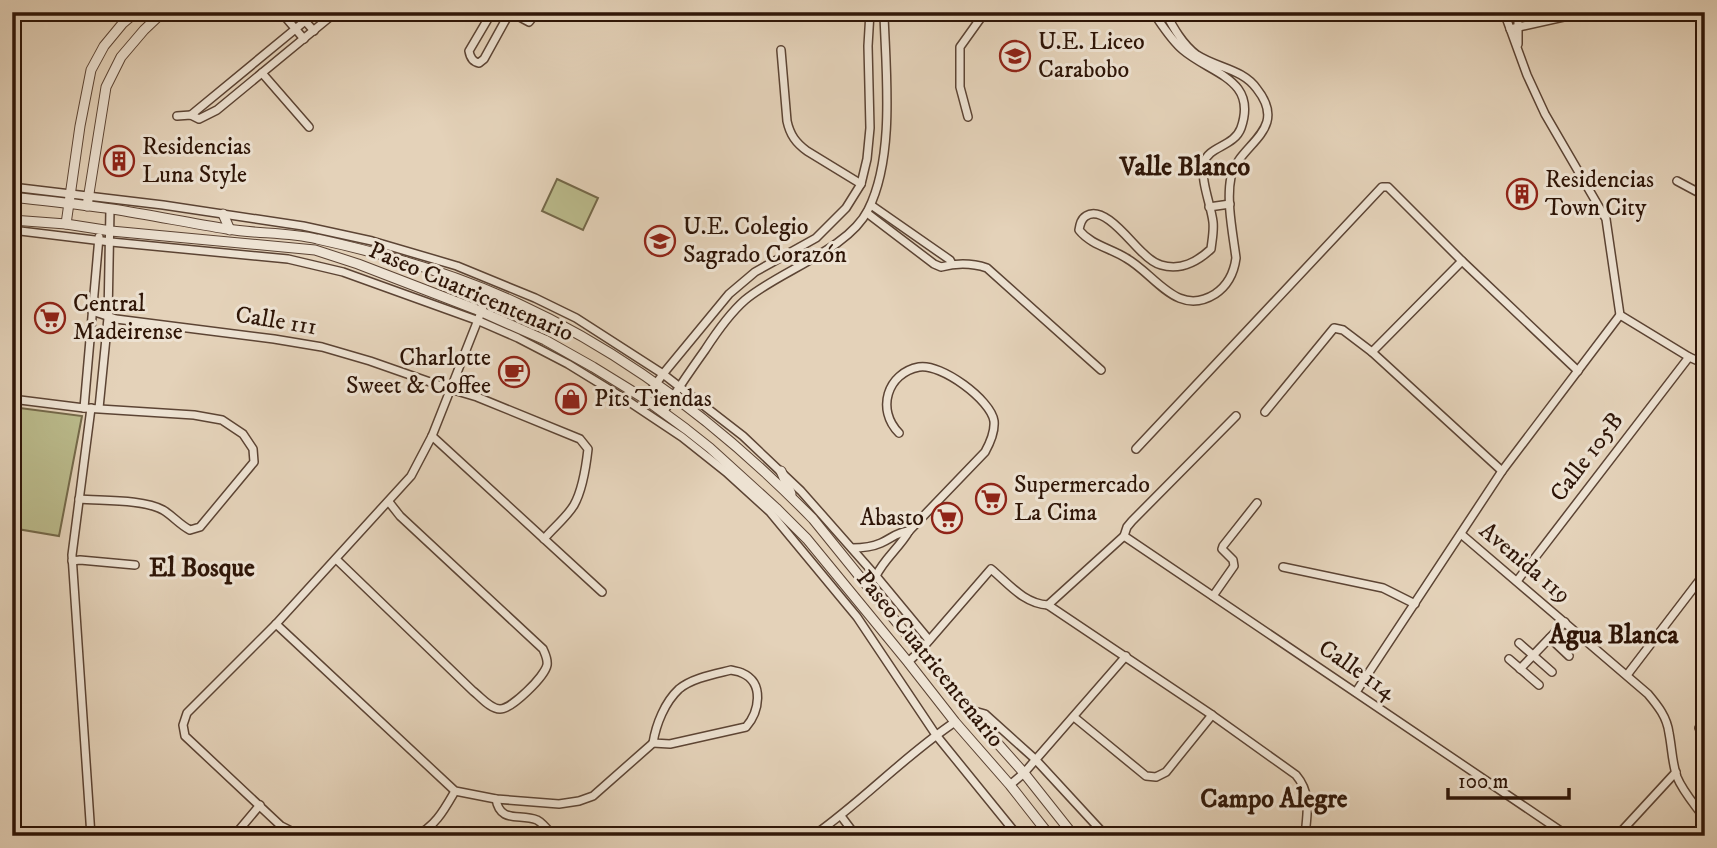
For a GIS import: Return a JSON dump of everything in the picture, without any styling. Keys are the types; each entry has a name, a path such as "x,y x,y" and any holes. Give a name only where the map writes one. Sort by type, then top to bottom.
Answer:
{"street":[{"path":"66,224 79,126 91,70 104,46 135,12"},
{"path":"87,206 106,87 121,57 163,12"},
{"path":"281,12 304,39"},
{"path":"297,12 314,31"},
{"path":"191,115 316,12"},
{"path":"177,116 191,115 199,119 208,116 337,12"},
{"path":"492,12 469,51 475,62 484,60 510,12 529,23 533,17 528,12"},
{"path":"645,399 729,295 755,272 816,237 846,208 861,184 870,128 870,12"},
{"path":"663,412 742,302 766,283 828,250 849,234 867,213 883,164 887,128 885,12"},
{"path":"968,117 960,87 960,47 985,12"},
{"path":"1356,692 1502,471 1620,316 1606,219 1545,114 1519,53 1514,28 1504,12"},
{"path":"1514,12 1517,19 1514,28"},
{"path":"1514,28 1577,14 1604,12"},
{"path":"1158,13 1197,54 1252,82 1265,101 1267,109 1266,124 1254,145 1237,163 1230,181 1235,267 1224,287 1195,302 1177,298 1125,256 1090,240 1080,230 1079,225 1089,214 1103,216 1128,236 1153,262 1172,267 1190,265 1211,249 1213,223 1203,172 1204,162 1208,154 1232,142 1240,131 1245,114 1244,97 1226,77 1183,50 1165,31 1158,13"},
{"path":"780,50 787,121 792,137 807,151 861,184"},
{"path":"262,73 309,127"},
{"path":"1244,97 1259,91"},
{"path":"1677,181 1705,196"},
{"path":"12,187 70,199"},
{"path":"1136,449 1381,187 1388,187 1578,371"},
{"name":"Paseo Cuatricentenario","path":"12,197 70,199 89,196 303,226 372,241 457,266 576,318 663,374 677,391 793,499 821,529 1074,836"},
{"name":"Paseo Cuatricentenario","path":"70,199 87,206 230,230 314,238 428,268 519,303 596,344 656,383 677,391 743,436 781,471 852,548 929,640"},
{"path":"1209,207 1230,204"},
{"path":"871,205 952,264"},
{"path":"91,836 72,561 91,408 108,317 110,209"},
{"path":"867,213 934,264 941,267 952,264 987,268 1101,370"},
{"path":"223,214 230,230"},
{"name":"Paseo Cuatricentenario","path":"12,219 315,250 358,264 480,316 710,448 807,539 1050,836"},
{"path":"91,408 92,311 99,229"},
{"name":"Paseo Cuatricentenario","path":"12,230 288,259 343,272 545,340 645,399 663,412 770,512 857,617 936,735 1018,836"},
{"path":"1372,352 1462,261"},
{"path":"301,836 281,826 185,736 183,726 187,713 276,624 411,476 432,436 489,292"},
{"name":"Calle 111","path":"92,311 108,317 322,347 477,397 580,439 588,449 587,465 574,505 544,539"},
{"path":"1620,316 1705,364"},
{"path":"1265,412 1335,328 1343,330 1372,352 1502,471"},
{"name":"Calle 105B","path":"1517,581 1689,357"},
{"path":"876,576 879,568 902,543 909,531 985,452 991,442 994,422 989,408 963,383 942,370 921,366 903,373 887,396 886,413 899,433"},
{"path":"615,381 618,394"},
{"path":"12,400 194,415 222,421 243,434 253,449 254,462 200,527 190,530 162,510 144,504 79,499"},
{"path":"1048,605 1124,536 1132,521 1236,416"},
{"path":"432,436 602,592"},
{"path":"781,471 793,499"},
{"path":"766,498 770,512"},
{"path":"337,559 491,706 504,709 518,701 547,667 543,649 400,516 389,502"},
{"path":"1213,596 1234,566 1233,560 1222,549 1223,546 1257,503"},
{"path":"852,548 880,544 899,532 909,531"},
{"name":"Avenida 119","path":"1461,534 1627,675 1660,708 1669,731 1679,781 1705,819"},
{"name":"Calle 114","path":"1124,536 1568,836"},
{"path":"72,561 135,565"},
{"path":"1283,567 1383,588 1415,604"},
{"path":"908,662 991,569 1031,602 1048,605 1288,769 1302,782 1306,790 1305,836"},
{"path":"1627,675 1705,573"},
{"path":"1520,668 1565,622"},
{"path":"276,624 455,791 496,799 559,804 579,802 593,796 653,743 660,718 680,688 704,677 731,670 743,673 752,681 758,706 746,727 670,744 653,743"},
{"path":"1550,638 1569,656"},
{"path":"1519,643 1552,671"},
{"path":"1010,785 1024,773 1126,656"},
{"path":"1509,659 1539,685"},
{"name":"Paseo Cuatricentenario","path":"967,709 985,714 1035,759 1106,836"},
{"path":"1074,717 1146,776 1156,777 1166,772 1212,715"},
{"path":"1699,728 1705,720"},
{"path":"813,836 955,722"},
{"path":"1617,836 1676,772"},
{"path":"415,836 427,833 455,791"},
{"path":"496,799 500,813 536,820 553,836"},
{"path":"234,836 260,805"},
{"path":"841,816 856,836"}],"green space":[{"path":"557,179 598,198 583,230 542,211"},
{"path":"12,407 82,416 59,536 17,529 12,545"}],"place":[{"name":"U.E. Liceo Carabobo","path":"1015,56"},
{"name":"Residencias Luna Style","path":"119,161"},
{"name":"Residencias Town City","path":"1522,194"},
{"name":"U.E. Colegio Sagrado Corazón","path":"660,241"},
{"name":"Central Madeirense","path":"50,318"},
{"name":"Charlotte Sweet & Coffee","path":"514,372"},
{"name":"Pits Tiendas","path":"571,399"},
{"name":"Supermercado La Cima","path":"991,499"},
{"name":"Abasto","path":"947,518"}],"district":[{"name":"Valle Blanco","path":"1185,167"},
{"name":"El Bosque","path":"202,568"},
{"name":"Agua Blanca","path":"1614,635"},
{"name":"Campo Alegre","path":"1274,799"}]}
